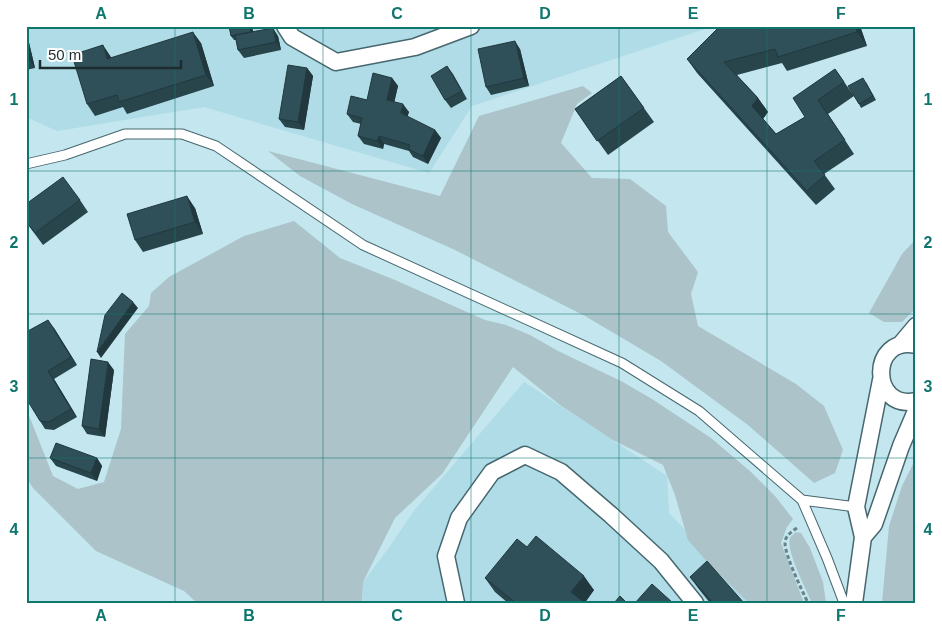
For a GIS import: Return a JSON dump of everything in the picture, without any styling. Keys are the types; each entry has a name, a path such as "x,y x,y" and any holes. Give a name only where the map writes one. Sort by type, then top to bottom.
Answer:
{"street":[{"path":"285,26 292,37 336,62 415,47 471,26"},
{"path":"854,603 863,538 856,507 881,380 881,365 885,356 892,349 908,345 916,326"},
{"path":"881,380 887,391 894,398 903,401 916,400"},
{"path":"863,538 874,524 901,446 916,412"},
{"path":"456,603 446,556 459,518 492,472 525,455 561,472 660,561 696,603"}],"lane":[{"path":"26,164 65,155 125,134 182,134 216,146 363,245 622,363 699,411 802,500 844,603"},
{"path":"802,500 856,507"}],"path":[{"path":"796,528 789,534 785,542 787,553 808,603"}],"shaded area":[{"path":"26,26 714,26 472,106 429,173 204,107 57,131 26,117"},
{"path":"583,86 592,93 577,104 561,143 592,178 630,179 666,206 668,232 698,272 691,294 698,326 796,384 824,406 843,450 835,473 814,483 748,425 661,361 585,316 455,250 352,204 300,176 268,151 440,196 479,116"},
{"path":"294,221 340,258 485,320 506,325 530,335 558,351 621,381 711,438 751,472 775,496 793,519 787,527 781,543 804,603 749,603 710,565 688,540 675,495 663,465 611,439 560,405 513,367 442,474 395,518 363,582 362,603 197,603 184,591 96,551 33,488 26,477 26,408 53,476 78,489 104,482 121,429 125,334 149,306 151,293 169,277 244,236"},
{"path":"916,239 916,308 902,322 884,322 869,313 902,254"},
{"path":"524,382 667,476 669,513 759,603 363,603 363,582 413,512"},
{"path":"916,458 916,603 882,603 889,526 902,486"},
{"path":"796,532 801,533 810,548 823,582 826,603 812,603 797,570 789,543 790,538"}],"building":[{"path":"229,26 250,26 251,32 231,36"},
{"path":"728,26 855,26 857,32 778,57 775,49 724,62 758,98 752,106 776,134 805,117 793,98 835,69 844,82 818,100 845,140 814,161 825,175 807,191 687,59 717,29"},
{"path":"273,28 276,42 238,50 235,35"},
{"path":"193,32 206,75 119,102 117,95 87,104 72,55 103,45 107,59"},
{"path":"515,41 524,78 486,87 478,49"},
{"path":"288,65 307,68 298,122 279,119"},
{"path":"447,66 462,91 445,100 431,76"},
{"path":"373,73 392,78 387,100 403,104 401,113 435,130 423,156 408,149 410,145 379,136 377,141 358,136 362,118 347,114 351,96 367,100"},
{"path":"621,76 644,108 597,141 575,109"},
{"path":"863,78 873,96 859,104 848,86"},
{"path":"63,177 80,200 35,233 26,221 26,204"},
{"path":"187,196 195,222 135,240 127,214"},
{"path":"122,293 133,302 97,352 105,315"},
{"path":"48,320 71,357 48,371 71,409 49,422 40,421 26,398 26,332"},
{"path":"91,359 108,362 99,429 82,426"},
{"path":"56,443 97,458 91,473 50,458"},
{"path":"536,536 584,576 571,592 585,603 516,603 485,578 517,539 527,547"},
{"path":"707,561 744,603 713,603 690,577"},
{"path":"652,584 673,603 635,603"},
{"path":"620,596 627,603 614,603"}]}
